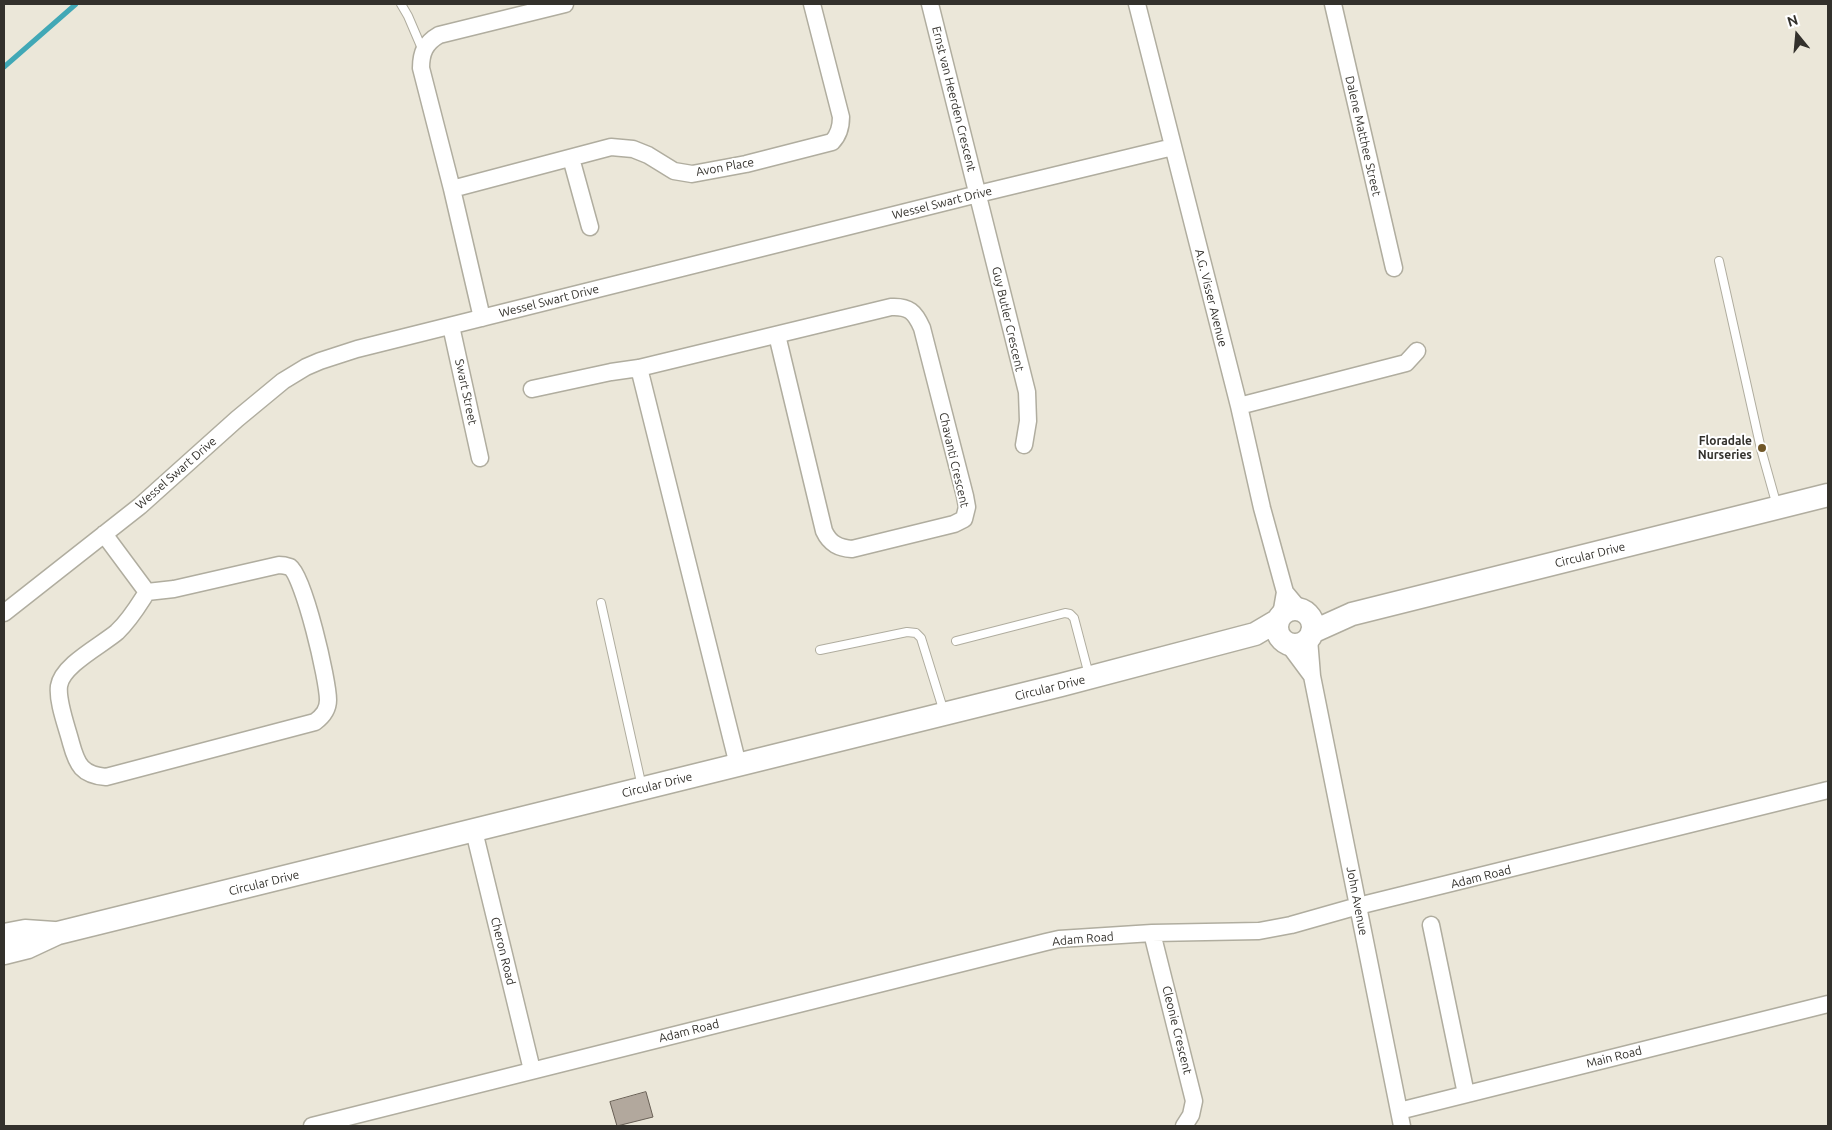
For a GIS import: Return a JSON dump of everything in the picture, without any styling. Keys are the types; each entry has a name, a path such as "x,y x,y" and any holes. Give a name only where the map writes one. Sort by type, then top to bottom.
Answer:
{"street":[{"path":"482,318 421,68 423,51 429,42 439,35 565,4"},
{"name":"Avon Place","path":"452,189 611,147 625,147 643,153 674,171 700,174 832,142 836,139 841,124 841,117 812,4"},
{"name":"Ernst van Heerden Crescent","path":"930,4 978,194"},
{"name":"A.G. Visser Avenue","path":"1137,4 1239,406 1262,508 1295,627"},
{"name":"Dalene Matthee Street","path":"1333,4 1394,268"},
{"name":"Wessel Swart Drive","path":"4,613 140,506 283,381 306,367 336,355 1173,147"},
{"path":"571,158 590,226"},
{"name":"Guy Butler Crescent","path":"978,194 1019,366 1027,392 1028,421 1024,445"},
{"name":"Chavanti Crescent","path":"532,389 639,368 891,308 912,311 917,316 922,328 965,496 967,507 964,519 954,524 852,549 840,548 830,540 824,530 777,336"},
{"name":"Swart Street","path":"452,326 480,458"},
{"path":"1239,406 1406,363 1417,351"},
{"path":"639,368 738,765"},
{"name":"Circular Drive","path":"4,953 28,947 58,934 1090,678 1255,634 1352,614 1828,495"},
{"path":"104,534 147,592"},
{"path":"279,565 290,567 298,578 317,639 328,701 325,714 315,722 106,777 93,776 81,768 75,758 59,696 59,685 63,677 80,658 116,632 134,614 147,592 174,589 279,565"},
{"name":"John Avenue","path":"1295,627 1312,676 1400,1119"},
{"name":"Adam Road","path":"312,1126 1059,939 1152,933 1265,930 1291,925 1358,906 1470,880 1828,790"},
{"name":"Cheron Road","path":"474,831 532,1070"},
{"path":"1431,925 1466,1094"},
{"name":"Circular Drive","path":"4,935 24,931 58,934"},
{"name":"Cleonie Crescent","path":"1152,933 1194,1101 1191,1115 1184,1126"},
{"name":"Main Road","path":"1400,1119 1466,1094 1828,1004"}],"lane":[{"path":"401,4 423,51"},
{"path":"1719,261 1761,449 1777,508"},
{"path":"601,603 643,788"},
{"path":"956,641 1064,613 1070,614 1074,618 1090,678"},
{"path":"820,650 907,632 916,633 921,638 944,714"}],"building":[{"path":"646,1092 653,1117 617,1126 610,1102"}],"waterway":[{"path":"4,67 76,4"}],"place":[{"name":"Floradale Nurseries","path":"1762,448"}]}
